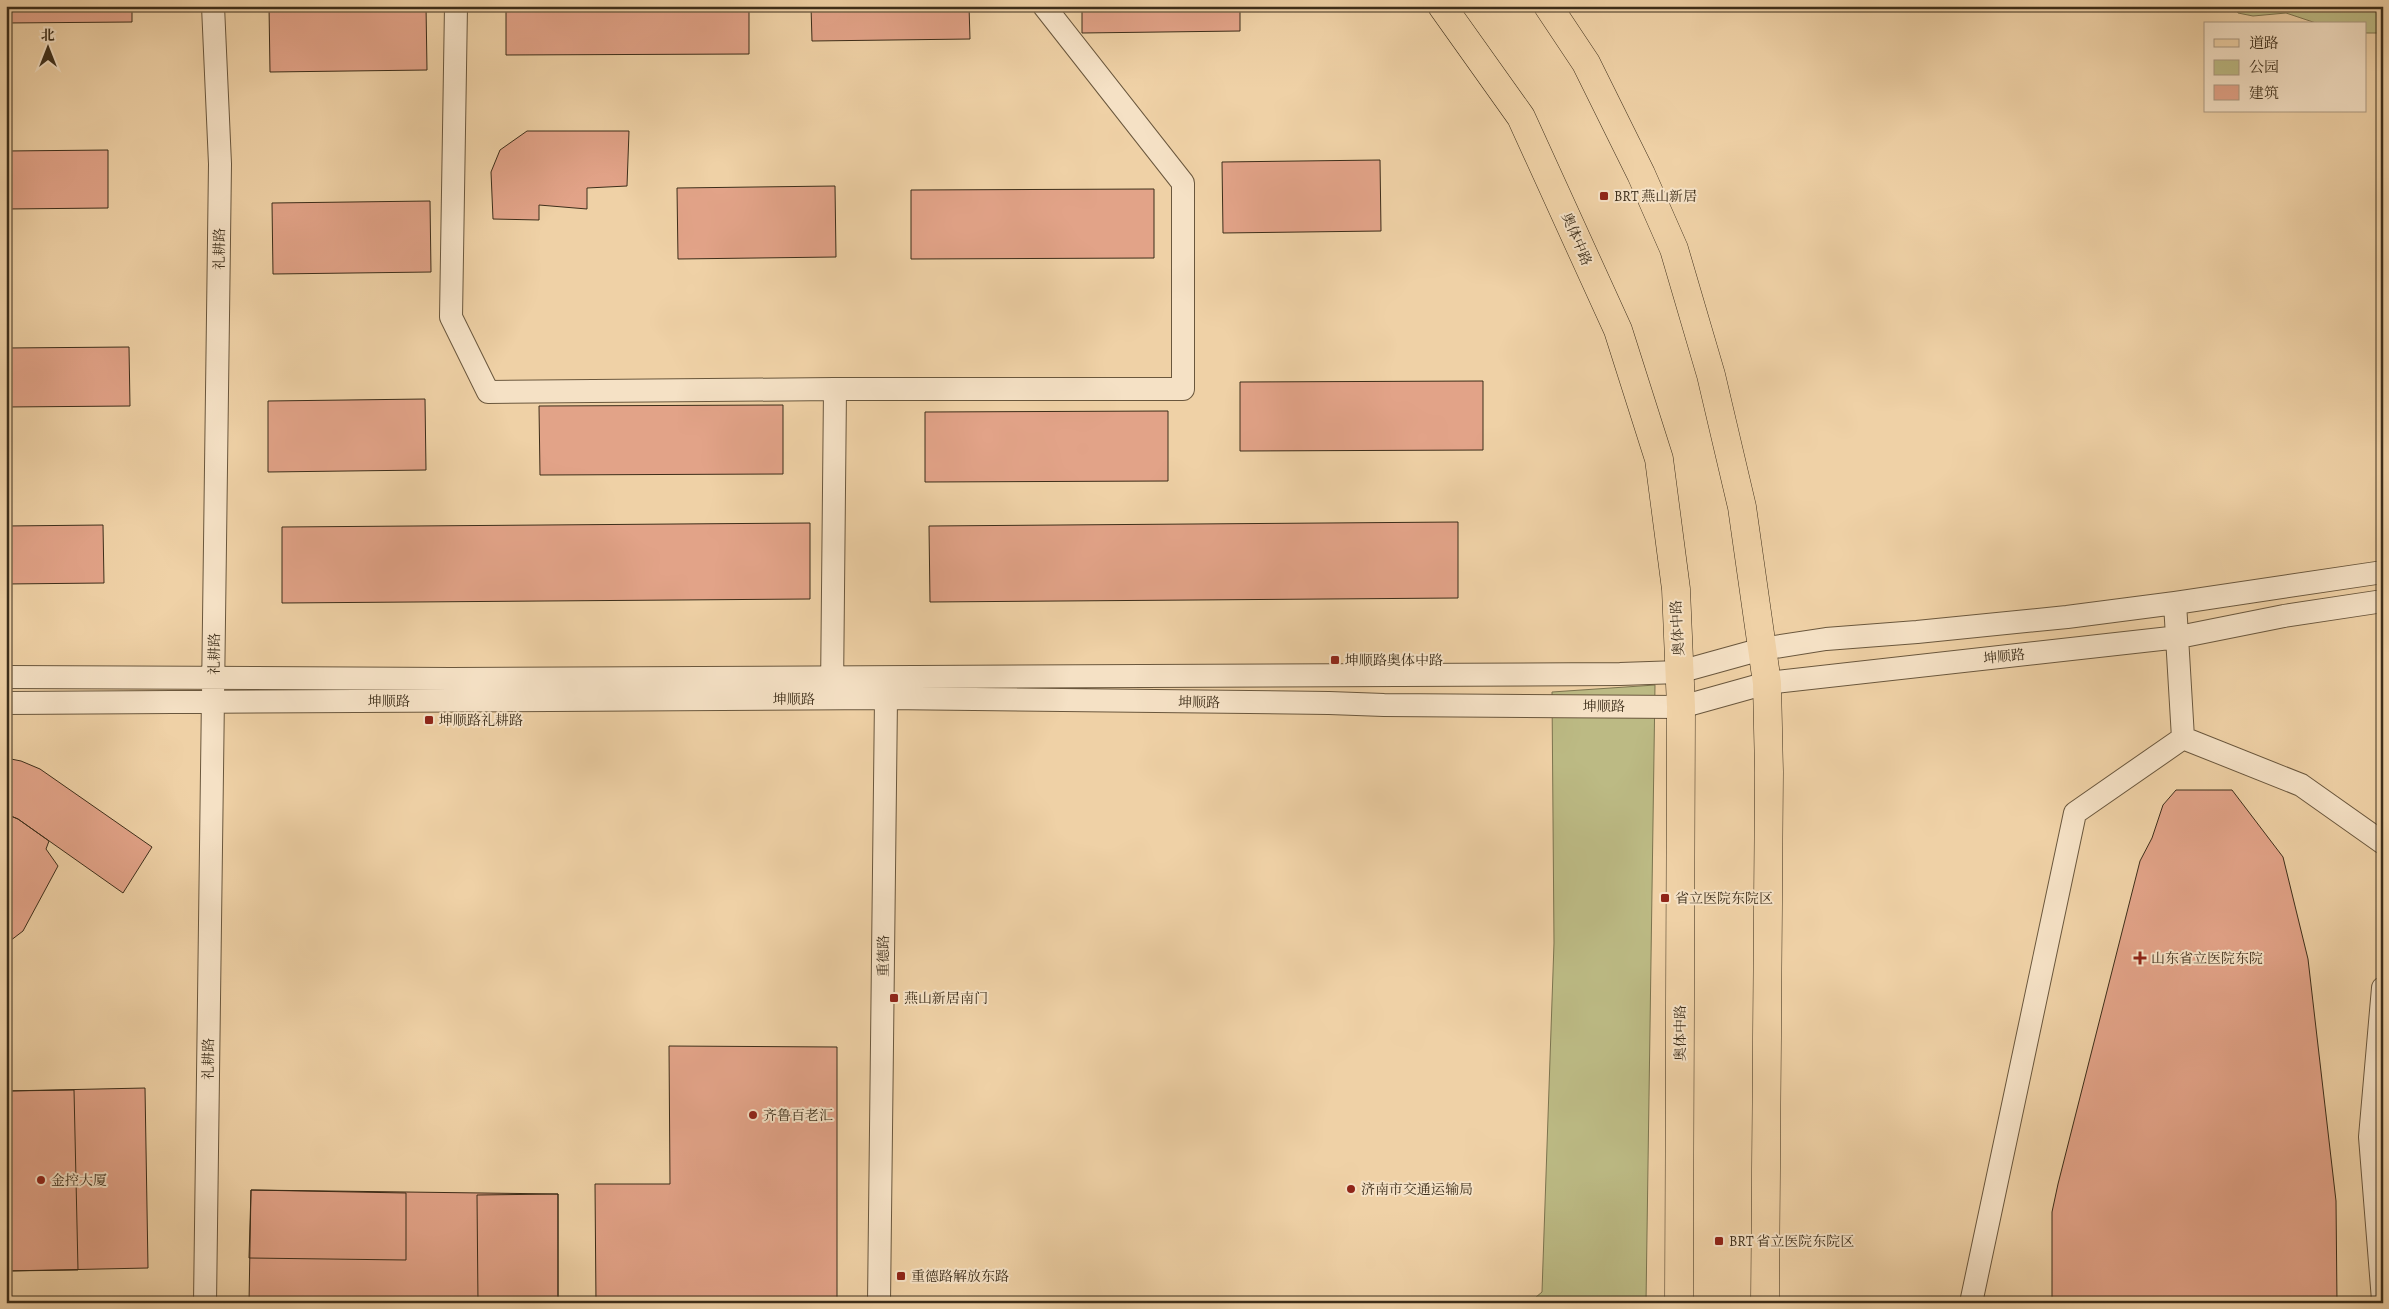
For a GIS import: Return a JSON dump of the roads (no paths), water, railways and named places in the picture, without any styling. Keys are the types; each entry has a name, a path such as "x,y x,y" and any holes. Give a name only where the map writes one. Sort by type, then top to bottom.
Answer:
{"main road":[{"name":"奥体中路","path":"1442,6 1521,117 1618,330 1658,459 1676,589 1681,707 1679,1303"},
{"path":"1548,6 1586,63 1641,174 1674,249 1711,375 1742,506 1767,683 1769,772 1764,1303"}],"street":[{"name":"礼耕路","path":"205,1303 220,164 213,6"},
{"path":"456,6 451,316 488,392 1183,390 1183,183 1044,6"},
{"path":"832,688 835,390"},
{"name":"坤顺路","path":"6,702 213,702 1679,672 1762,649 1826,639 1917,632 2175,604 2383,572"},
{"name":"坤顺路","path":"6,677 213,678 832,688 886,698 1681,707 1767,683 2178,637 2284,616 2383,601"},
{"path":"2175,604 2183,738"},
{"name":"重德路","path":"879,1303 886,698"},
{"path":"2183,738 2301,785 2383,843"},
{"path":"1971,1303 2076,813 2183,738"},
{"path":"2383,988 2370,1137 2383,1300"}],"place":[{"name":"BRT 燕山新居","path":"1604,196"},
{"name":"坤顺路奥体中路","path":"1335,660"},
{"name":"坤顺路礼耕路","path":"429,720"},
{"name":"省立医院东院区","path":"1665,898"},
{"name":"山东省立医院东院","path":"2140,958"},
{"name":"燕山新居南门","path":"894,998"},
{"name":"齐鲁百老汇","path":"753,1115"},
{"name":"金控大厦","path":"41,1180"},
{"name":"济南市交通运输局","path":"1351,1189"},
{"name":"BRT 省立医院东院区","path":"1719,1241"},
{"name":"重德路解放东路","path":"901,1276"}]}
